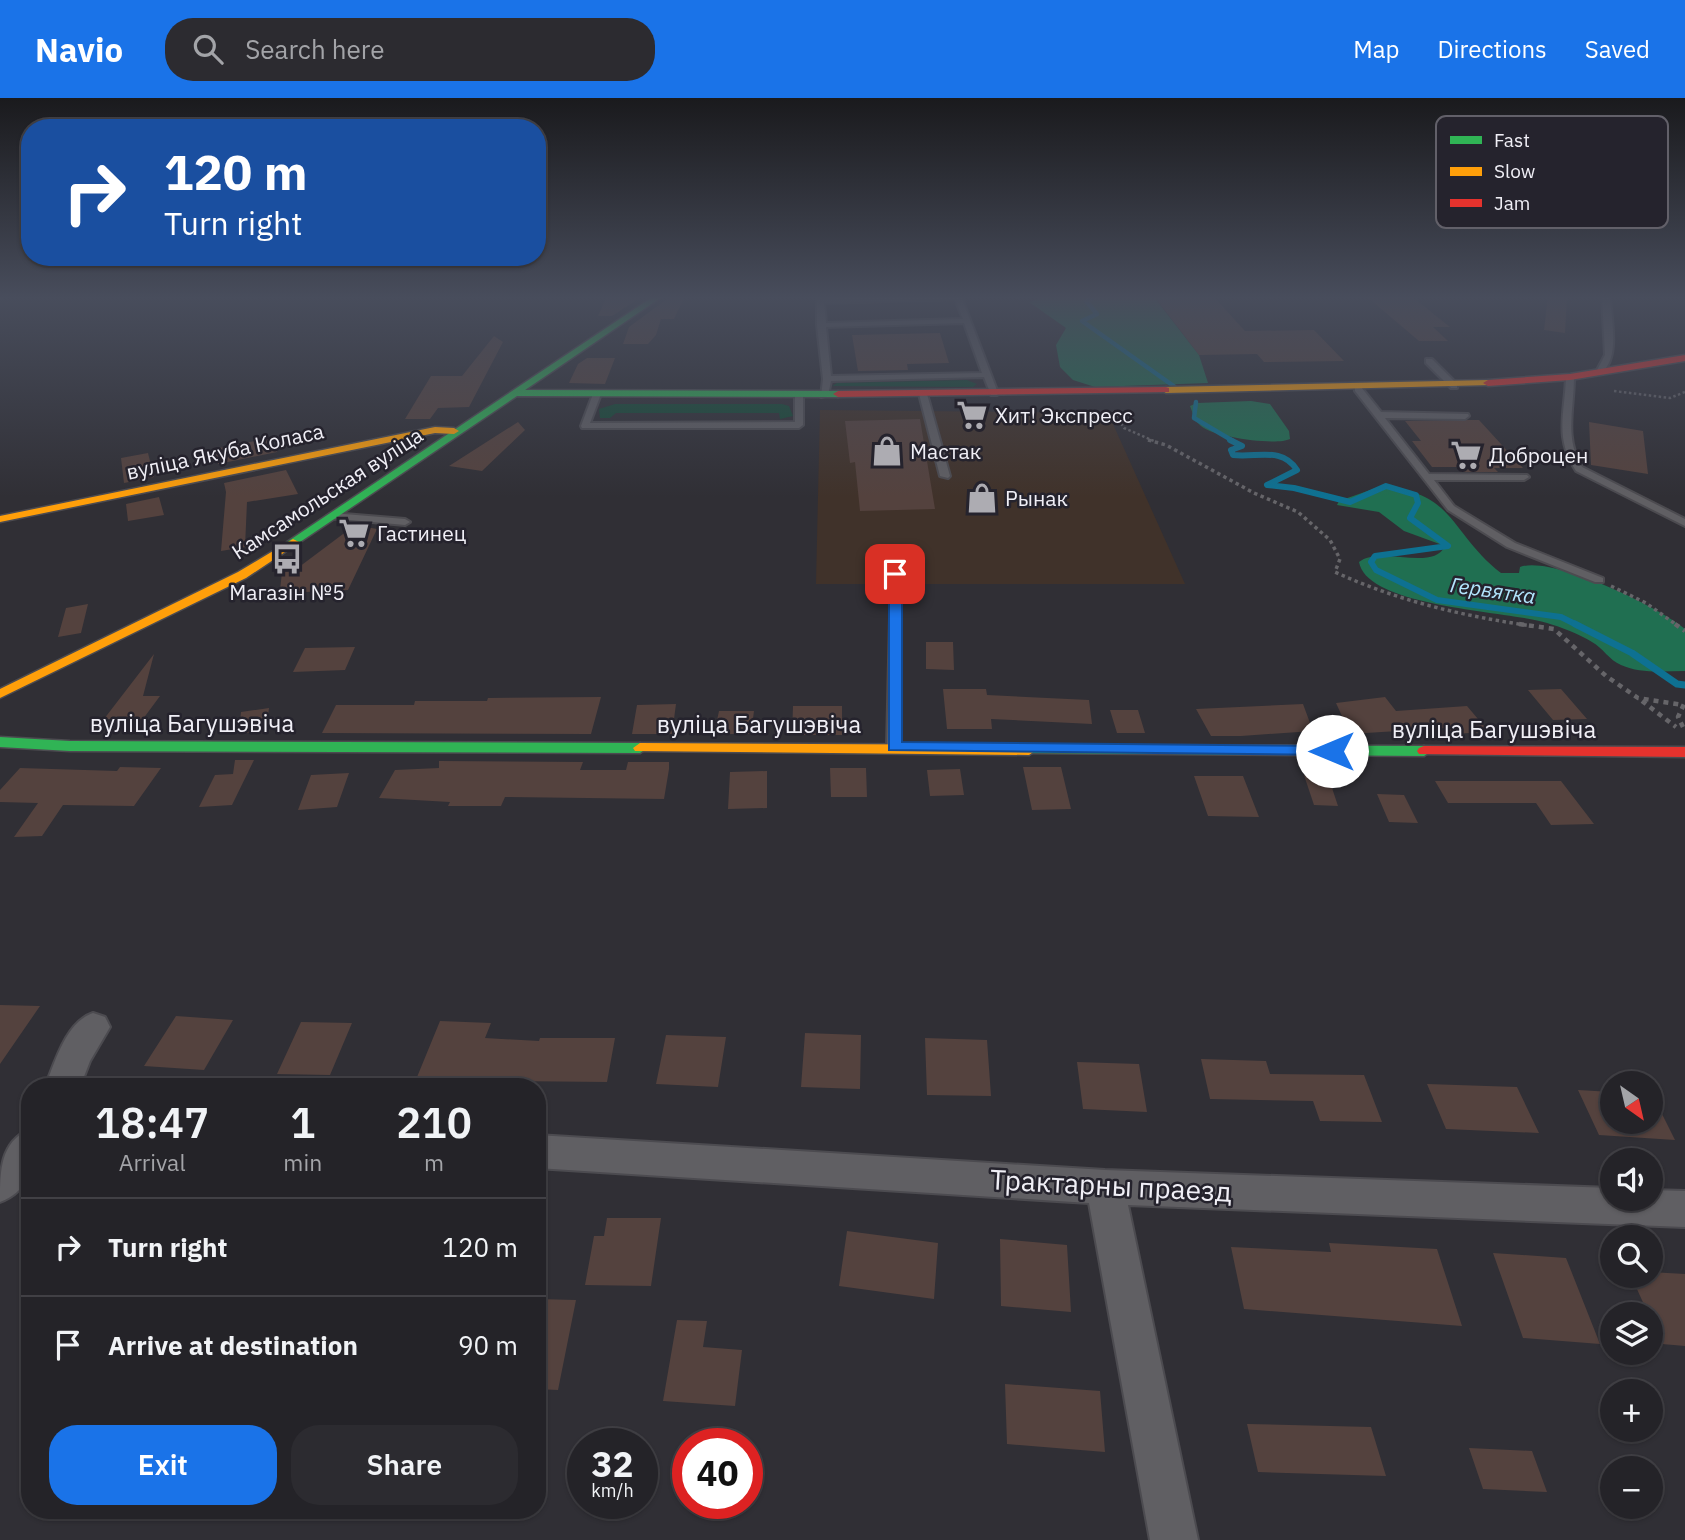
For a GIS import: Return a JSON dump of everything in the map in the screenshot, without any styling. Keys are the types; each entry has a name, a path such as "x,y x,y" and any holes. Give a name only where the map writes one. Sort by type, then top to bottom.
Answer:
{"street":[{"name":"Камсамольская вуліца","path":"0,694 194,601 242,575 560,363"},
{"path":"517,393 799,395 825,387 923,394 1358,389 1570,381 1600,372 1653,363"},
{"name":"вуліца Якуба Коласа","path":"0,519 435,430 460,431"},
{"name":"вуліца Багушэвіча","path":"0,742 70,746 1685,752"},
{"path":"66,1078 75,1055 93,1027"},
{"name":"Трактарны праезд","path":"546,1152 1105,1186 1685,1209"},
{"path":"0,1185 21,1157"},
{"path":"1105,1186 1174,1540"}],"lane":[{"path":"823,363 825,387 986,375"},
{"path":"982,363 994,393"},
{"path":"1431,363 1454,386"},
{"path":"1600,372 1605,363"},
{"path":"1570,381 1564,441 1568,455 1579,469 1685,523"},
{"path":"1358,389 1451,508 1468,521 1534,556 1599,580"},
{"path":"597,394 585,426 799,425 799,395"},
{"path":"923,394 945,476"},
{"path":"1380,415 1465,415"},
{"path":"1428,477 1524,477"},
{"path":"332,516 405,522"},
{"path":"894,747 895,574"}],"path":[{"path":"1570,381 1670,398 1685,392"},
{"path":"1108,407 1118,414 1124,428 1136,436 1166,445 1254,493 1298,512 1330,540 1340,559 1335,572 1359,583 1444,611 1554,629 1606,676 1685,736"},
{"path":"1599,580 1646,603 1685,631"},
{"path":"1638,698 1684,704 1678,716 1685,736"}],"shaded area":[{"name":"Рынак","path":"820,410 1108,413 1185,584 816,584"}],"green space":[{"path":"1059,363 1202,363 1208,383 1095,387 1073,380"},
{"path":"967,380 977,384 973,387 832,386 837,383"},
{"path":"1251,401 1270,404 1289,431 1290,439 1259,441 1218,434 1199,424 1190,406 1197,403"},
{"path":"615,404 782,404 789,406 793,416 780,419 779,413 616,413 610,418 600,418 599,409"},
{"path":"1376,488 1421,495 1436,504 1501,573 1519,573 1520,567 1535,565 1556,569 1605,585 1653,608 1685,629 1685,671 1636,670 1617,663 1587,639 1552,625 1442,605 1387,589 1368,577 1359,562 1368,557 1380,556 1429,557 1439,553 1445,546 1404,531 1379,512 1337,505 1339,501"}],"building":[{"path":"472,363 492,363 469,407 438,408 430,419 405,419 431,376 462,376"},
{"path":"613,363 605,384 569,383 578,364"},
{"path":"857,363 937,363 907,364 908,370 858,371"},
{"path":"920,419 935,509 860,511 855,462 850,463 845,421"},
{"path":"1479,420 1523,468 1494,468 1498,472 1461,472 1457,467 1432,467 1412,441 1421,441 1405,421"},
{"path":"518,422 525,430 482,471 449,466"},
{"path":"1589,422 1643,431 1648,474 1591,465"},
{"path":"270,438 277,452 218,464 214,449"},
{"path":"148,453 154,477 124,483 121,458"},
{"path":"286,470 298,494 247,502 245,547 221,551 226,492 224,483"},
{"path":"159,497 164,515 128,521 126,504"},
{"path":"355,525 377,529 348,590 306,592 279,599 282,572 295,570"},
{"path":"88,604 81,633 58,637 66,608"},
{"path":"926,642 953,642 954,670 926,669"},
{"path":"355,647 345,670 293,672 305,648"},
{"path":"154,654 143,696 160,696 143,719 104,719"},
{"path":"943,689 986,689 987,695 1089,700 1092,724 991,719 992,729 947,729"},
{"path":"1561,689 1587,719 1553,720 1528,690"},
{"path":"601,697 591,734 322,733 336,705 414,705 415,701 487,701 488,698"},
{"path":"1385,697 1396,711 1467,706 1489,732 1451,734 1446,728 1350,734 1336,703"},
{"path":"676,704 672,734 632,734 637,705"},
{"path":"1303,704 1313,731 1241,736 1211,736 1196,709"},
{"path":"793,706 842,706 842,735 792,735"},
{"path":"269,708 266,733 239,733 241,712"},
{"path":"1110,710 1138,710 1145,733 1117,733"},
{"path":"719,711 754,711 751,734 714,734"},
{"path":"235,760 254,760 232,805 199,807 215,775 233,774"},
{"path":"439,761 583,762 580,770 626,770 628,762 669,762 669,769 664,799 505,797 501,806 448,806 450,802 379,798 395,770 439,768"},
{"path":"120,767 161,768 134,806 63,805 42,836 14,837 38,803 0,802 0,790 20,768 117,771"},
{"path":"1023,767 1061,767 1071,809 1032,810"},
{"path":"830,768 866,768 867,797 831,797"},
{"path":"960,769 964,795 930,796 927,770"},
{"path":"767,771 767,808 728,809 730,772"},
{"path":"349,773 337,807 298,810 311,775"},
{"path":"1304,775 1328,776 1338,806 1314,805"},
{"path":"1194,776 1243,776 1259,817 1208,816"},
{"path":"1435,781 1561,781 1594,824 1551,825 1536,803 1448,803"},
{"path":"1377,794 1404,795 1418,823 1389,822"},
{"path":"0,1005 40,1006 0,1064"},
{"path":"176,1016 233,1020 204,1070 144,1066"},
{"path":"440,1021 491,1023 485,1038 539,1041 540,1038 615,1038 607,1082 546,1081 546,1078 417,1078"},
{"path":"301,1022 352,1023 330,1075 277,1074"},
{"path":"805,1033 861,1035 860,1089 801,1087"},
{"path":"666,1035 726,1037 718,1087 656,1084"},
{"path":"925,1038 987,1040 991,1096 927,1095"},
{"path":"1201,1059 1266,1061 1270,1074 1364,1075 1382,1122 1320,1121 1313,1101 1210,1099"},
{"path":"1077,1062 1139,1064 1147,1112 1083,1109"},
{"path":"1427,1084 1517,1087 1539,1133 1446,1129"},
{"path":"1578,1090 1600,1091 1600,1134 1663,1134 1663,1116 1675,1140 1599,1135"},
{"path":"607,1218 661,1218 651,1286 585,1285 594,1236 604,1236"},
{"path":"847,1231 938,1243 934,1299 839,1286"},
{"path":"1000,1239 1067,1245 1071,1312 1001,1306"},
{"path":"1329,1243 1437,1249 1462,1326 1244,1309 1231,1247 1331,1252"},
{"path":"1493,1253 1566,1258 1600,1344 1523,1338"},
{"path":"1663,1273 1685,1274 1685,1346 1663,1344 1663,1302 1643,1302 1636,1288 1663,1288"},
{"path":"546,1299 576,1300 558,1390 546,1389"},
{"path":"677,1320 707,1321 703,1347 742,1350 735,1406 663,1401"},
{"path":"1005,1384 1100,1391 1105,1452 1007,1444"},
{"path":"1247,1424 1371,1427 1386,1476 1258,1472"},
{"path":"1469,1448 1532,1451 1547,1492 1483,1489"}],"waterway":[{"name":"Гервятка","path":"1142,363 1175,387"},
{"name":"Гервятка","path":"1196,402 1194,418 1233,441"},
{"name":"Гервятка","path":"1230,440 1242,446 1231,450 1233,455 1276,455 1284,458 1297,470 1267,485 1294,488 1350,502 1386,486 1416,495 1418,503 1410,518 1448,546 1375,556 1371,562 1376,570 1437,600 1561,617 1575,624"},
{"name":"Гервятка","path":"1575,624 1579,626"},
{"name":"Гервятка","path":"1575,624 1632,653 1677,684 1685,685"}],"traffic: fast":[{"path":"293,542 559,363"},
{"path":"517,393 838,394"},
{"path":"0,742 70,746 640,748"},
{"path":"1029,750 1424,751"}],"traffic: slow":[{"path":"1166,390 1488,383"},
{"path":"0,519 435,430 454,431"},
{"path":"0,694 242,575 293,542"},
{"path":"640,748 1029,750"}],"traffic: jam":[{"path":"1488,383 1570,377 1653,363"},
{"path":"838,394 1166,390"},
{"path":"1424,751 1685,752"}],"place":[{"name":"Хит! Экспресс","path":"972,415"},
{"name":"Мастак","path":"887,451"},
{"name":"Доброцен","path":"1466,455"},
{"name":"Рынак","path":"982,498"},
{"name":"Гастинец","path":"354,533"},
{"name":"Магазін №5","path":"287,559"}],"route":[{"path":"895,574 894,747 1332,751"}]}
